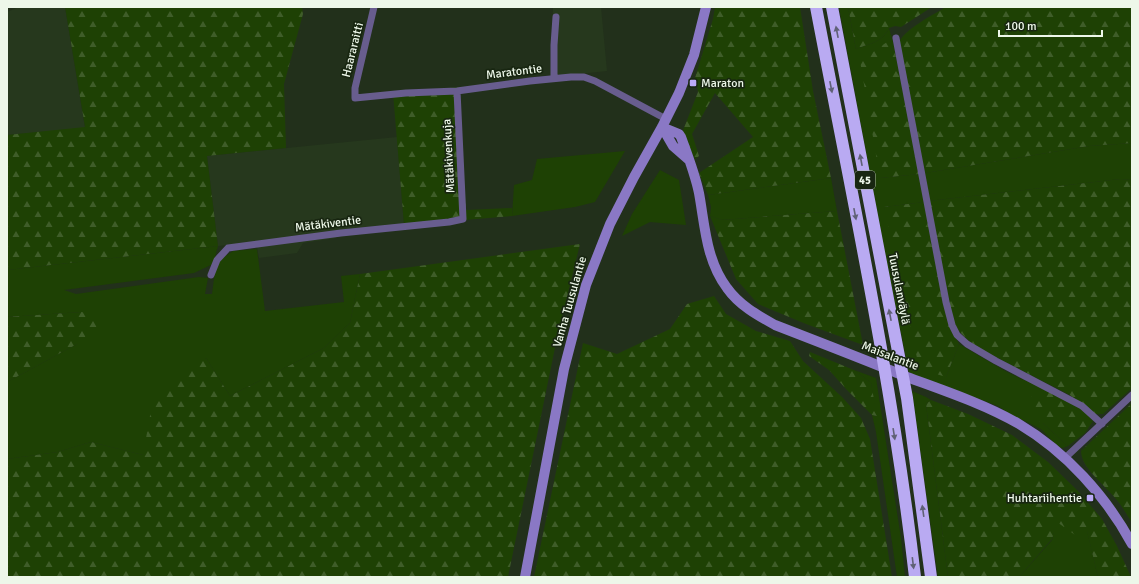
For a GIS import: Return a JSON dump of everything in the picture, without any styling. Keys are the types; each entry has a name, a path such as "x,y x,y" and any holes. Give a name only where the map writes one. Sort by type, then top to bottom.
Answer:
{"highway":[{"name":"45","path":"816,7 881,350 911,542 915,577"},
{"name":"Tuusulanväylä","path":"832,7 897,353 907,398 931,577"}],"main road":[{"name":"Vanha Tuusulantie","path":"525,577 564,369 586,285 610,224 679,92 694,55 706,7"},
{"name":"Maisalantie","path":"664,123 679,134 690,162 699,193 705,237 718,274 727,288 748,310 774,325 997,412 1030,432 1065,458 1092,486 1120,522 1132,544"}],"street":[{"name":"Haararaitti","path":"355,98 355,88 374,7"},
{"path":"554,78 556,17"},
{"path":"896,38 946,302 952,325 957,335 967,344 996,361 1082,406 1102,424"},
{"name":"Maratontie","path":"355,98 406,93 457,91 554,78 584,77 590,79 664,123"},
{"name":"Mätäkivenkuja","path":"457,91 463,219"},
{"name":"Mätäkiventie","path":"211,275 217,260 228,248 341,233 449,222 463,219"},
{"path":"1065,458 1132,395"}],"shaded area":[{"path":"19,7 65,7 85,128 7,135 7,12"},
{"path":"553,7 601,7 607,71 550,77"},
{"path":"397,137 404,225 335,233 336,238 303,243 297,253 259,258 256,242 218,246 207,156"}],"green space":[{"path":"65,7 302,7 303,14 284,84 286,148 207,156 218,246 7,270 7,135 85,127"},
{"path":"715,7 800,7 813,91 831,178 708,195 699,173 753,137 715,93 692,134 699,156 695,159 682,133 698,92 695,78 713,19"},
{"path":"839,7 848,7 856,49 879,40 889,28 893,42 880,178 919,174 924,202 884,207 946,377 959,344 1007,372 1044,389 1043,423 1068,446 1063,448 1058,447 1042,430 1013,416 998,406 909,373"},
{"path":"848,7 932,7 901,27 895,26 889,28 879,40 856,49"},
{"path":"946,7 1132,7 1132,143 1089,146 925,173 898,45 905,34 912,28"},
{"path":"887,42 893,42 919,174 880,178 860,61"},
{"path":"459,87 466,210 512,208 512,216 404,225 393,93"},
{"path":"1132,143 1132,180 1121,179 929,201 925,173 1089,146"},
{"path":"625,151 595,202 575,207 512,216 514,185 532,180 537,159"},
{"path":"660,170 679,180 686,225 650,222 622,236 632,214"},
{"path":"831,178 837,211 722,220 710,216 711,207 708,195"},
{"path":"1121,179 1132,180 1132,388 1103,414 1095,414 1070,395 982,350 969,341 954,326 929,201"},
{"path":"924,202 947,320 959,344 946,377 930,372 917,358 884,207"},
{"path":"837,211 863,345 758,304 736,279 710,216 722,220"},
{"path":"580,244 557,338 508,577 7,577 7,459 58,452 91,442 143,455 153,399 206,358 230,396 324,348 350,323 360,274"},
{"path":"218,246 213,264 194,273 64,290 76,294 199,277 208,278 205,294 212,294 215,271 220,260 233,251 257,249 265,311 344,302 341,276 360,274 350,323 324,348 230,396 206,358 143,455 91,442 58,452 7,459 7,382 77,344 82,312 7,317 7,270"},
{"path":"714,296 726,314 756,331 790,341 803,361 842,397 861,418 870,439 892,577 534,577 583,343 617,354 670,329 687,304"},
{"path":"82,312 105,319 77,344 7,382 7,317"},
{"path":"810,352 854,370 871,383 877,416 872,415 829,370 809,356"},
{"path":"854,370 876,378 901,538 905,577 897,577 876,432 872,415 876,416 871,383"},
{"path":"1044,389 1081,407 1093,421 1085,433 1068,446 1043,423 1037,420 1031,394"},
{"path":"912,391 931,400 926,404 948,577 938,577"},
{"path":"931,400 968,414 1012,435 1048,462 1077,490 1102,519 1117,546 1131,577 1098,577 1087,531 1075,535 1057,522 1052,539 1019,577 948,577 926,404"},
{"path":"1132,403 1132,523 1112,494 1089,470 1082,457 1081,451"},
{"path":"1056,521 1087,530 1098,577 1019,577 1052,540"}],"place":[{"name":"Maraton","path":"693,83"},
{"name":"Huhtariihentie","path":"1090,498"}]}
